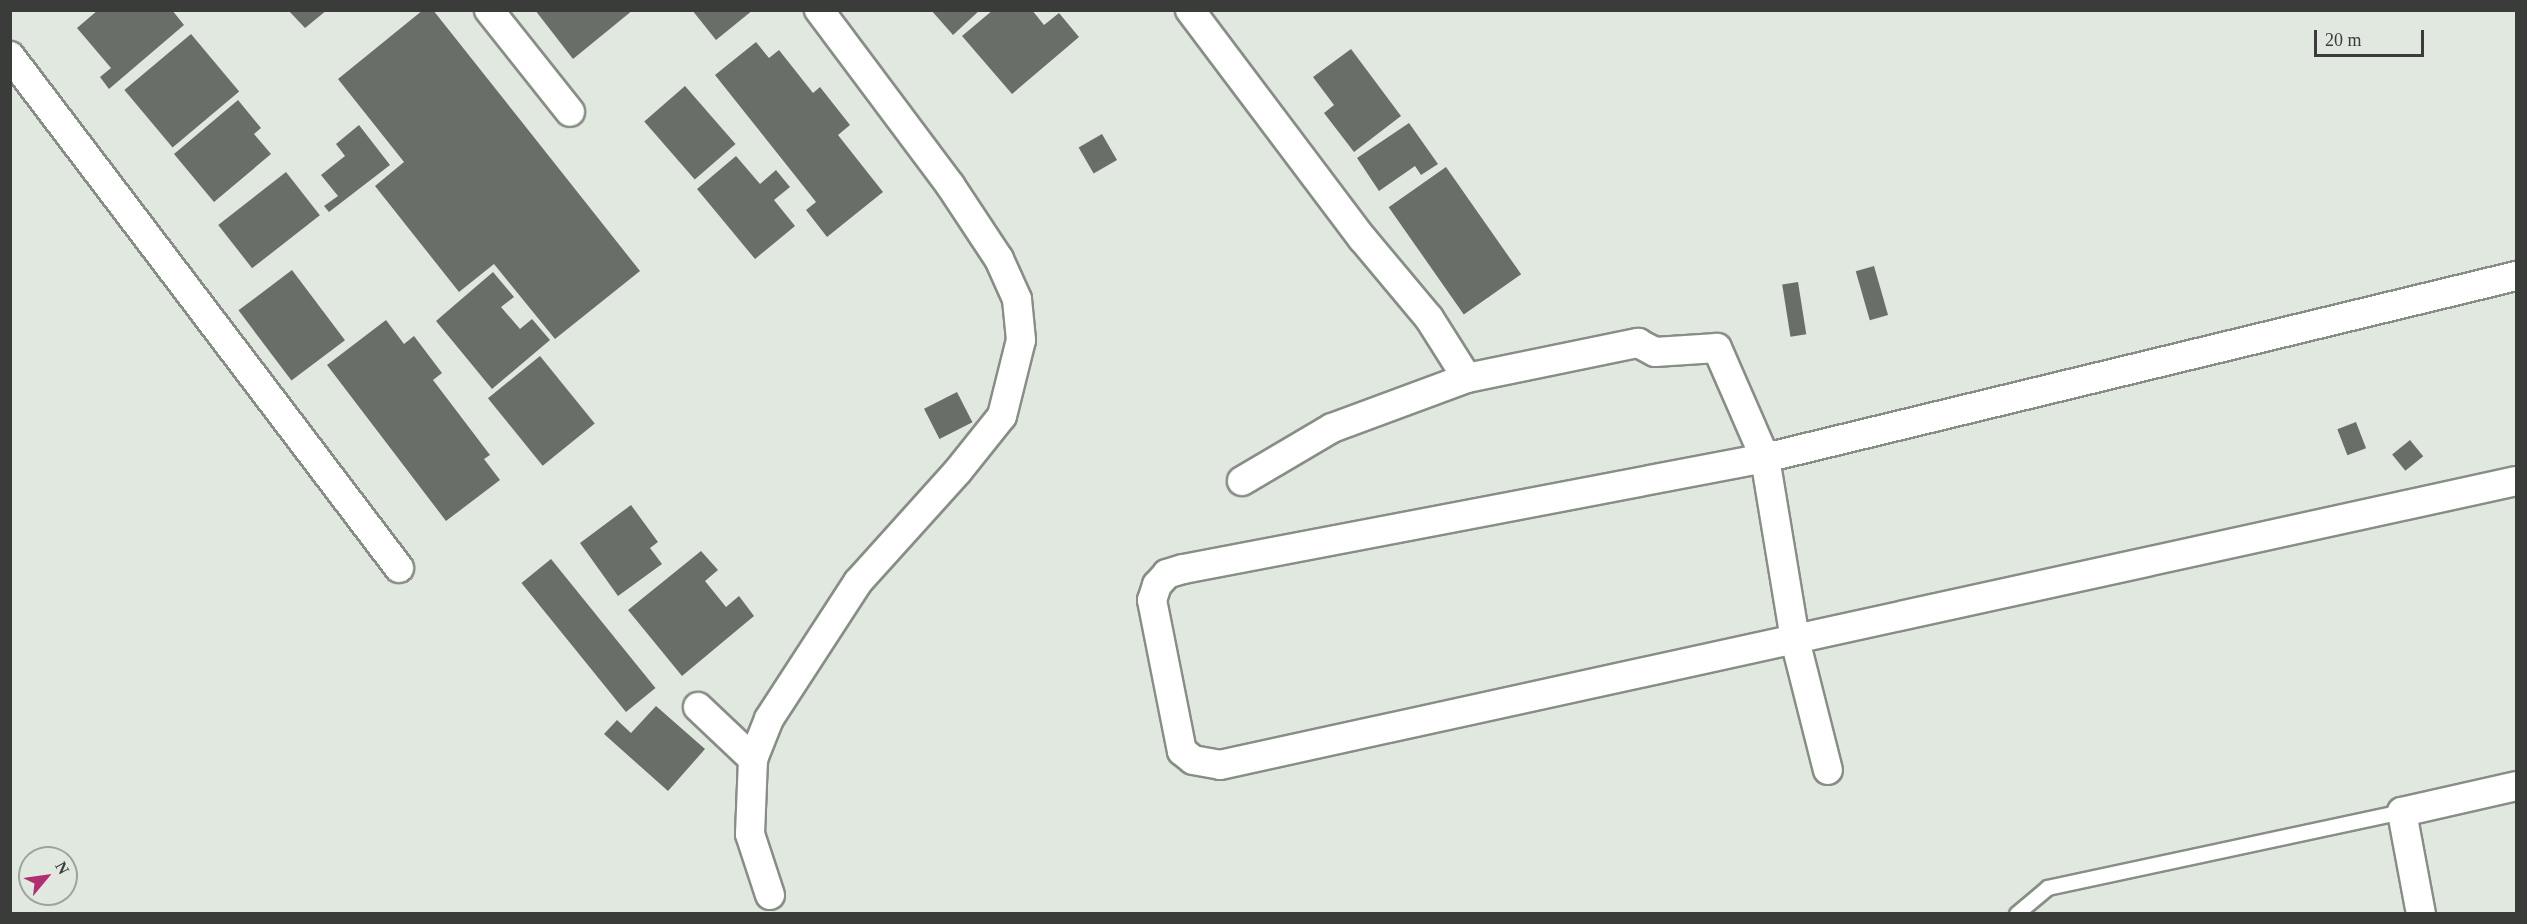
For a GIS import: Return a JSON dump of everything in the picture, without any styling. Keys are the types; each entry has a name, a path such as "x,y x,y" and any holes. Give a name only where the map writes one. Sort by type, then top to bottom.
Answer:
{"street":[{"path":"489,10 570,112"},
{"path":"770,895 750,834 753,759 769,719 858,582 958,471 1002,416 1021,340 1017,299 999,259 950,185 819,10"},
{"path":"1190,10 1362,238 1429,318 1467,378"},
{"path":"10,56 399,568"},
{"path":"2517,276 1765,458 1183,568 1167,574 1157,585 1152,600 1182,751 1193,760 1220,765 2517,481"},
{"path":"1242,482 1332,428 1467,378 1638,343 1655,352 1718,348 1765,458 1795,640 1828,771"},
{"path":"698,707 753,759"},
{"path":"2421,914 2402,812 2517,786"}],"lane":[{"path":"2018,914 2048,888 2402,812"}],"building":[{"path":"98,10 172,10 184,25 109,89 100,77 111,68 77,28"},
{"path":"288,10 327,10 305,28"},
{"path":"423,10 433,10 640,271 555,339 494,264 459,292 375,186 404,162 338,79"},
{"path":"535,10 633,10 573,59"},
{"path":"692,10 753,10 716,40"},
{"path":"931,10 980,10 953,35"},
{"path":"993,10 1032,10 1044,25 1059,13 1079,37 1012,94 962,36"},
{"path":"191,34 239,91 173,147 124,90"},
{"path":"756,42 769,58 779,50 813,93 820,87 850,125 838,135 883,192 827,237 806,210 816,202 715,75"},
{"path":"1351,49 1401,116 1354,152 1324,113 1334,105 1313,77"},
{"path":"685,86 736,144 695,180 644,121"},
{"path":"238,100 261,128 254,134 271,154 214,202 174,154"},
{"path":"1409,123 1438,164 1421,175 1415,166 1379,191 1357,158"},
{"path":"359,125 390,165 329,212 324,206 338,196 321,175 345,156 336,144"},
{"path":"1102,134 1117,160 1094,173 1079,148"},
{"path":"736,156 760,184 776,170 790,187 774,200 795,226 755,259 697,189"},
{"path":"1446,167 1521,274 1464,314 1389,207"},
{"path":"286,172 320,215 252,268 218,225"},
{"path":"1874,266 1888,315 1870,320 1856,271"},
{"path":"292,270 345,340 291,381 238,310"},
{"path":"493,272 514,297 501,307 520,329 532,319 550,340 492,389 436,321"},
{"path":"1798,282 1806,334 1790,337 1782,285"},
{"path":"386,320 404,344 414,336 442,373 433,380 490,455 484,459 500,480 446,521 327,365"},
{"path":"540,356 595,424 543,466 488,398"},
{"path":"957,392 972,422 939,439 924,409"},
{"path":"2356,422 2366,448 2347,455 2337,429"},
{"path":"2410,440 2423,456 2405,471 2392,454"},
{"path":"631,505 658,542 650,548 662,564 618,596 580,543"},
{"path":"701,551 718,570 705,581 726,607 739,596 754,616 682,676 628,610"},
{"path":"551,559 655,688 626,712 521,583"},
{"path":"656,706 705,749 668,791 604,734 617,720 631,733"}]}
